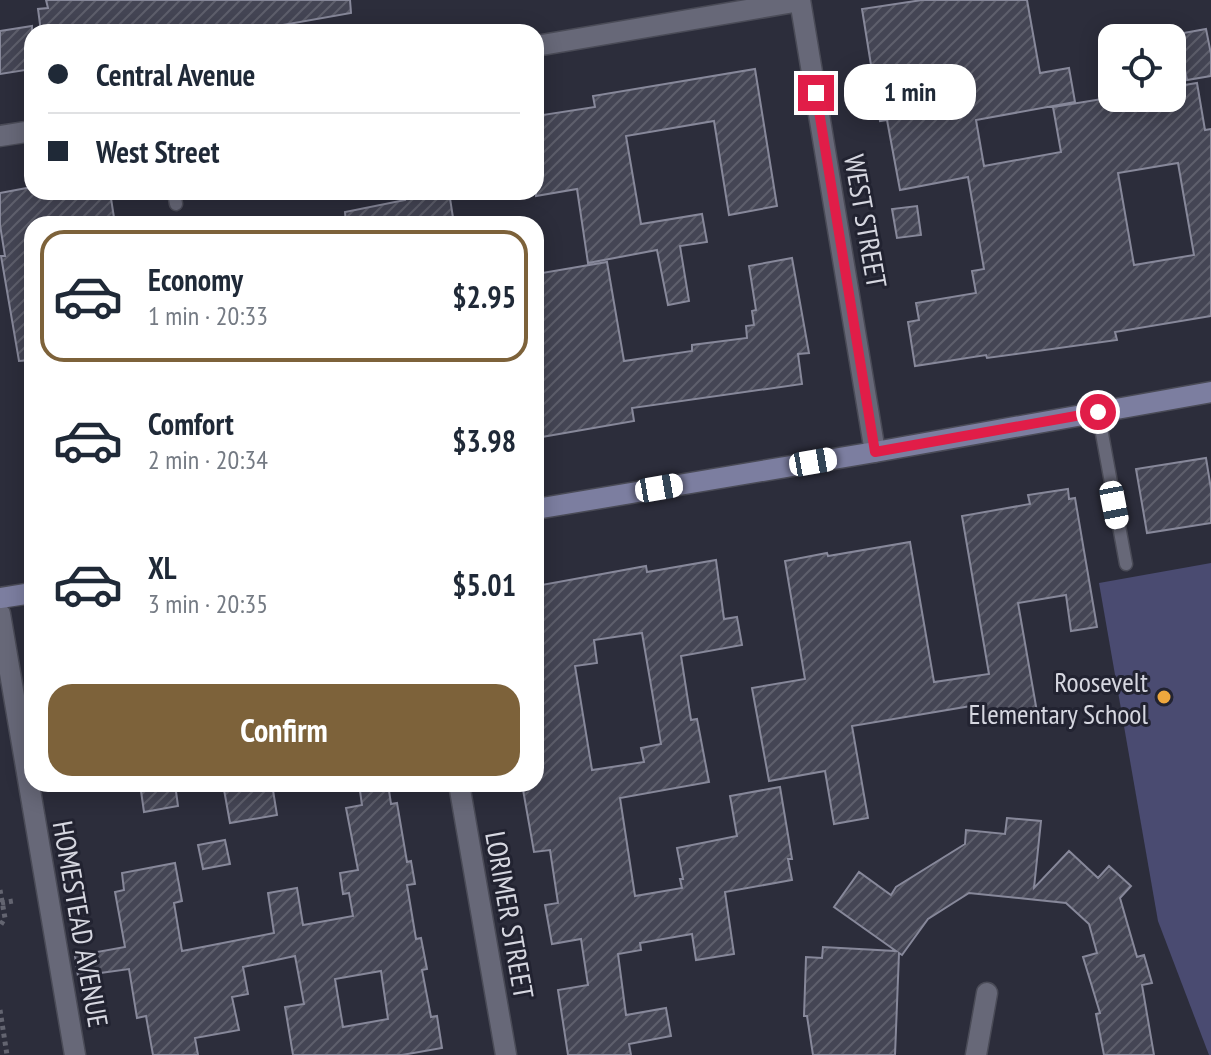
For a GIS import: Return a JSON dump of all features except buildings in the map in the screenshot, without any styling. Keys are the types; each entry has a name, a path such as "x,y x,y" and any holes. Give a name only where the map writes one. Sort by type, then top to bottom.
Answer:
{"street":[{"path":"544,45 800,1"},
{"name":"WEST STREET","path":"800,1 875,452"},
{"path":"0,136 24,132"},
{"path":"544,508 1211,392"},
{"path":"0,598 24,594"},
{"name":"HOMESTEAD AVENUE","path":"0,614 24,755"},
{"name":"HOMESTEAD AVENUE","path":"30,792 75,1055"},
{"name":"LORIMER STREET","path":"460,792 506,1055"},
{"path":"976,1055 987,993"}],"lane":[{"path":"1098,412 1126,564"}],"path":[{"path":"0,890 5,918 0,926"},
{"path":"1,903 13,901"},
{"path":"0,1010 7,1055"}],"shaded area":[{"name":"Roosevelt Elementary School","path":"1211,563 1209,1055 1158,921 1099,583"}],"place":[{"name":"Roosevelt Elementary School","path":"1164,697"}],"route":[{"path":"816,93 875,452 1098,412"}]}
